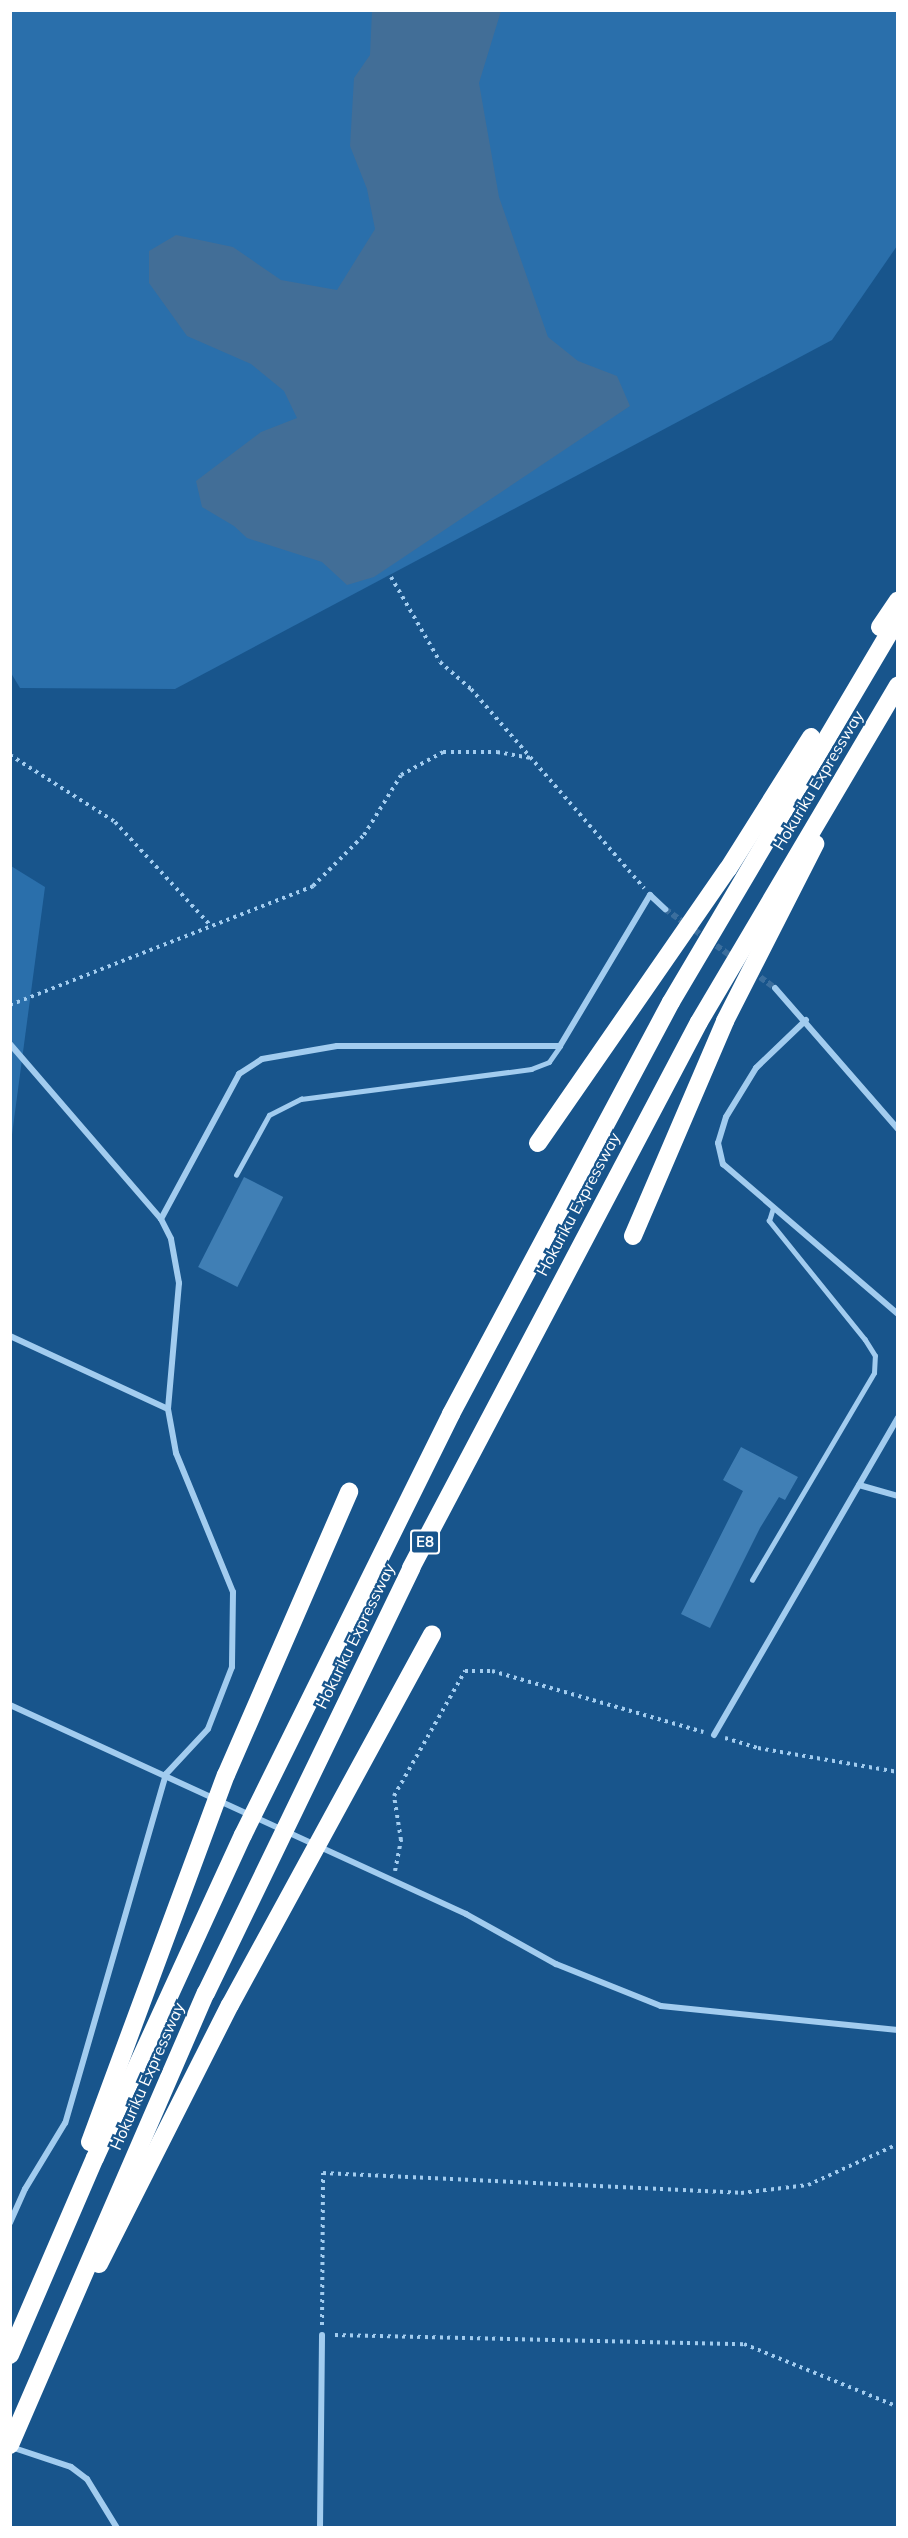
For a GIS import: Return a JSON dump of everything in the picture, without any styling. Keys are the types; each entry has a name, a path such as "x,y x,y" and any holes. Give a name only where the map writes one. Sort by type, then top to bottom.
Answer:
{"highway":[{"path":"538,1143 728,868 897,600"},
{"name":"Hokuriku Expressway","path":"10,2355 243,1834 451,1414 671,1002 897,618"},
{"path":"633,1236 771,926 897,687"},
{"name":"Hokuriku Expressway","path":"14,2439 206,1993 411,1568 699,1022 897,687"},
{"path":"24,2320 222,1785 349,1492"},
{"path":"10,2452 14,2439 137,2183 399,1689 432,1634"}],"street":[{"path":"160,1220 238,1074 262,1059 337,1046 560,1046 650,895 665,909"},
{"path":"775,988 806,1020 897,1129"},
{"path":"806,1020 756,1068 726,1117 718,1143 723,1164 897,1314"},
{"path":"10,1044 160,1220 178,1261 179,1283 168,1409 176,1453 234,1592 232,1667 208,1729 166,1774 65,2123 25,2189 10,2223"},
{"path":"10,1336 168,1409"},
{"path":"714,1735 897,1418"},
{"path":"859,1485 897,1496"},
{"path":"10,1705 166,1774 466,1914 556,1964 661,2006 897,2030"},
{"path":"320,2528 322,2335"},
{"path":"14,2439 71,2467 87,2479 117,2528"}],"lane":[{"path":"236,1175 270,1115 301,1099 531,1069 549,1062 560,1046"},
{"path":"752,1580 874,1373 875,1356 865,1340 769,1221 773,1208"}],"path":[{"path":"391,577 440,662 471,689 532,758 554,788 650,895"},
{"path":"10,1005 210,924 313,886 364,835 401,775 444,752 497,752 532,758"},
{"path":"10,755 115,822 210,924"},
{"path":"393,1881 401,1840 394,1796 465,1671 492,1671 758,1748 897,1772"},
{"path":"897,2144 808,2185 741,2193 322,2173 322,2335 744,2344 897,2407"}],"shaded area":[{"path":"11,11 897,11 897,246 832,340 175,689 20,688 11,673"},
{"path":"372,11 501,11 479,83 499,197 548,337 578,361 617,376 630,406 374,577 347,585 322,562 247,538 234,526 202,507 196,481 261,432 297,418 284,391 251,364 187,336 149,283 149,251 176,235 233,247 281,280 337,290 375,229 367,189 350,146 354,78 370,55"},
{"path":"11,866 45,887 11,1142"}],"building":[{"path":"244,1177 283,1197 237,1287 198,1267"},
{"path":"741,1447 798,1477 785,1500 779,1497 760,1528 710,1628 681,1614 743,1491 723,1480"}],"tunnel":[{"path":"665,909 735,959"},
{"path":"753,972 775,988"}]}
